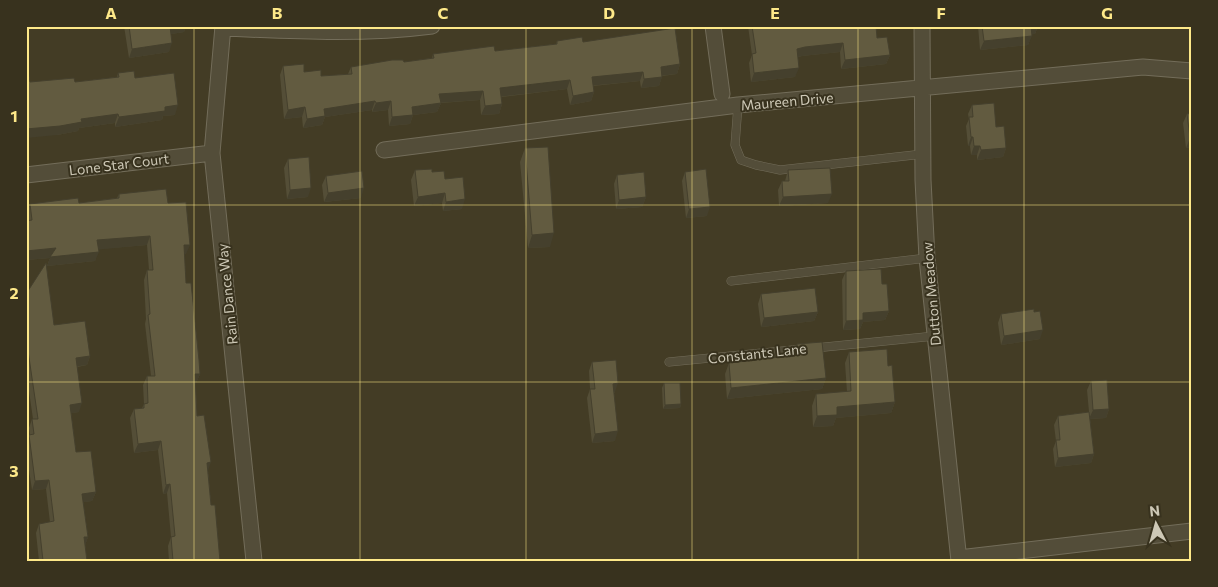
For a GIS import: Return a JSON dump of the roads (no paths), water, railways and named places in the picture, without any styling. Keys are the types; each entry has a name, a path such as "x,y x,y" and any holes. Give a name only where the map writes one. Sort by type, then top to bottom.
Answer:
{"street":[{"path":"223,27 310,31 407,30 432,26"},
{"path":"713,26 722,94"},
{"name":"Dutton Meadow","path":"922,26 924,89 923,154 927,258 959,559"},
{"name":"Rain Dance Way","path":"223,27 212,153 254,561"},
{"name":"Maureen Drive","path":"384,150 738,105 1143,67 1192,71"},
{"name":"Lone Star Court","path":"26,175 212,153"},
{"path":"959,559 1191,533"}],"lane":[{"path":"738,105 735,127 736,146 742,160 756,166 780,170 923,154"},
{"path":"730,281 927,258"},
{"name":"Constants Lane","path":"668,362 934,336"}]}
